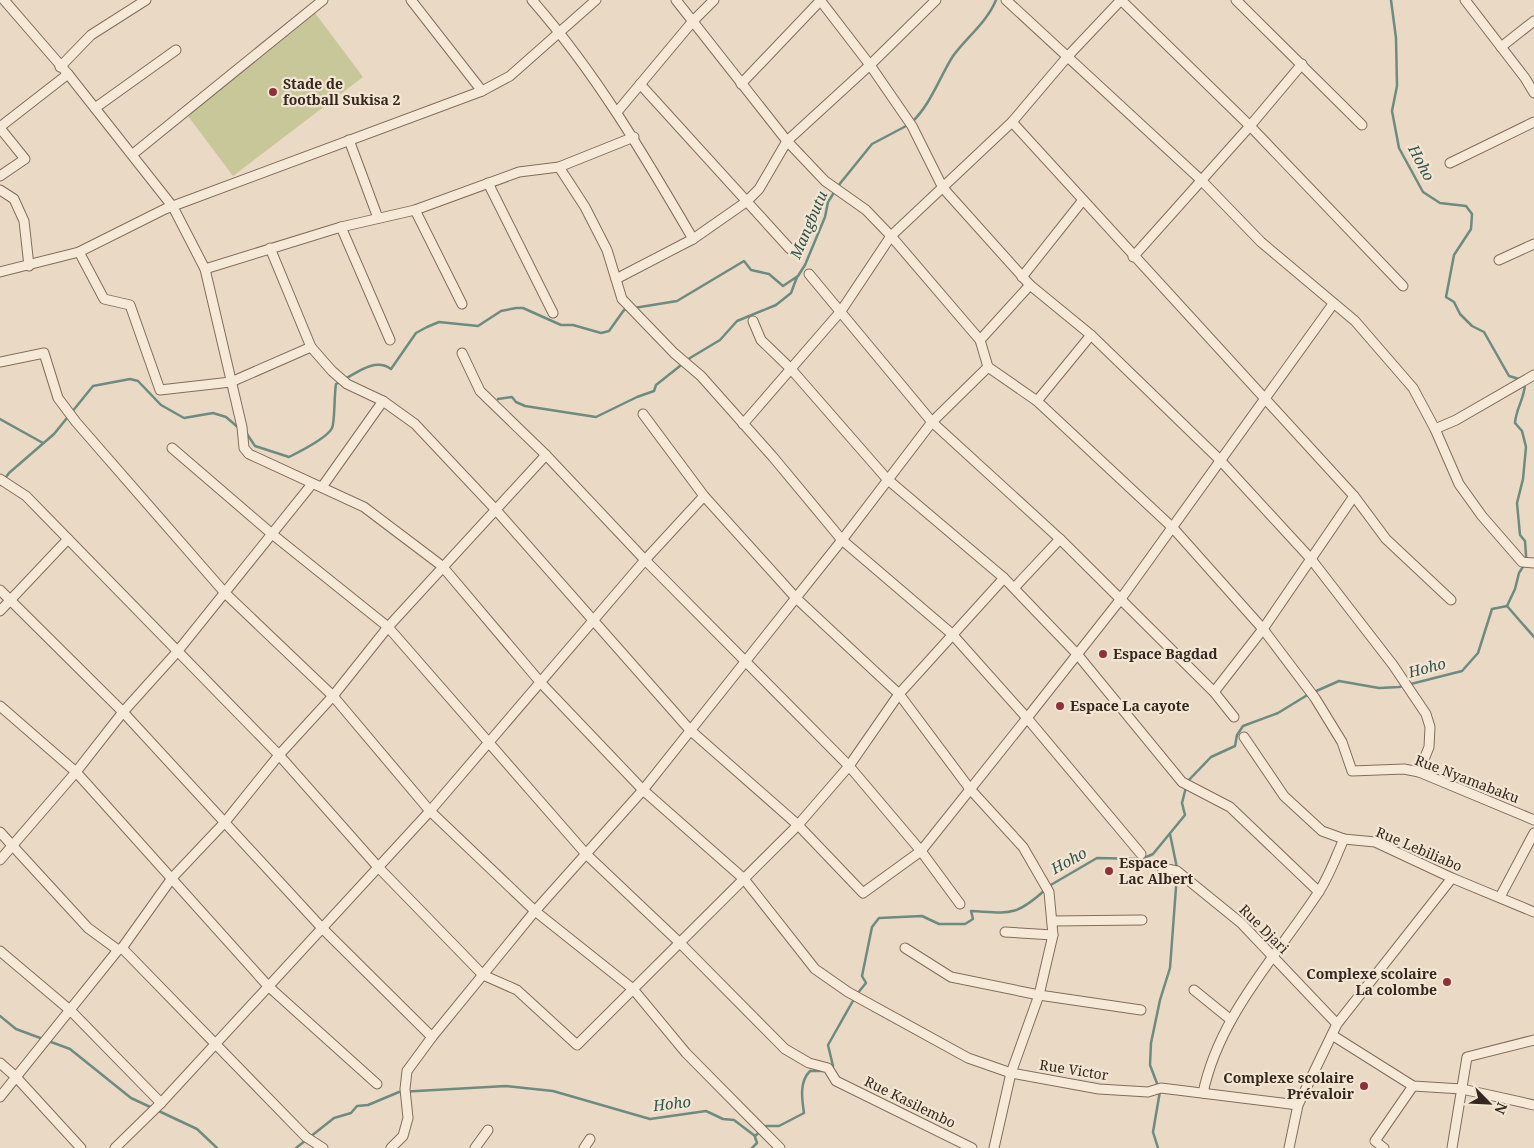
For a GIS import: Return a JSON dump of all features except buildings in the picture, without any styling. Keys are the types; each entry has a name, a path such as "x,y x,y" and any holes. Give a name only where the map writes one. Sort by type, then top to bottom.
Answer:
{"street":[{"name":"Rue Victor","path":"4,0 68,74 173,207 205,269 232,382 244,448 249,454 364,507 442,566 541,683 643,790 744,879 815,969 848,992 968,1058 1011,1073 1099,1089 1148,1092 1160,1088 1298,1105"},
{"path":"60,67 91,35 146,0"},
{"path":"133,154 323,0"},
{"path":"411,0 482,91"},
{"path":"532,0 560,32 634,137 693,239"},
{"path":"0,272 79,252 165,208 173,207 482,91 510,76 596,0"},
{"path":"676,0 787,141 825,181 866,210 891,236 980,340 988,367 1037,401 1173,528 1263,629"},
{"path":"617,112 692,21 714,0"},
{"path":"741,84 820,0 870,65 912,126 943,188 1022,277 1091,335 1220,460 1311,559 1407,685 1426,714 1430,727 1429,747 1419,772"},
{"path":"616,279 693,239 746,202 759,189 787,141 870,65 936,0"},
{"path":"1006,0 1201,180 1261,242 1355,321 1413,388 1435,429 1459,484 1522,562 1533,563"},
{"path":"743,424 841,311 891,236 1012,122 1068,56 1121,0 1250,126 1403,286"},
{"path":"1236,0 1362,125"},
{"path":"1465,0 1525,78 1534,93"},
{"path":"1501,47 1534,21"},
{"path":"95,108 176,50"},
{"path":"1133,257 1250,126 1302,64"},
{"path":"0,176 25,158 0,127 68,74"},
{"path":"640,84 790,249"},
{"path":"1012,122 1133,257 1354,496 1386,539 1451,600"},
{"path":"1450,163 1534,122"},
{"path":"205,269 341,227 415,210 519,172 559,167 634,137"},
{"path":"349,140 378,218"},
{"path":"559,167 585,207 603,241 622,299 674,353 701,376 773,457 842,540 952,634 1027,718 1141,854"},
{"path":"488,184 553,313"},
{"path":"0,190 14,199 24,221 29,266"},
{"path":"1022,277 1083,200"},
{"path":"415,210 462,304"},
{"path":"341,227 390,340"},
{"path":"1500,260 1534,244"},
{"path":"270,248 310,347 344,381 383,401 415,424 496,510 690,730 798,825 863,894 921,851 1027,718 1120,600 1333,304"},
{"path":"79,252 104,299 130,304 160,390 232,382 310,347"},
{"path":"809,274 932,422 1060,539 1214,692 1234,717"},
{"path":"980,340 1030,285"},
{"path":"752,321 762,340 791,369 888,479 1015,587 1077,654 1187,784 1230,807 1319,892"},
{"path":"1037,401 1091,335"},
{"path":"462,352 480,391 546,455 645,560 849,766 921,851 960,904"},
{"path":"0,362 44,353 58,398 64,406 225,593 333,696 430,811 535,911 633,989 686,1053 780,1148"},
{"path":"391,1148 403,1136 408,1118 405,1092 406,1071 535,911 643,790 842,540 932,422 988,367"},
{"path":"1435,429 1456,420 1534,375"},
{"path":"322,487 383,401"},
{"path":"643,414 704,496 796,598 899,694 970,789 1023,847 1049,892 1053,936 1039,995 1011,1073 994,1148"},
{"path":"172,448 272,534 388,627 586,854 681,944"},
{"path":"0,1097 120,949 172,878 224,822 279,755 333,696 388,627 546,455"},
{"path":"0,479 26,496 279,755 378,867 483,975 517,990 577,1045 681,944 798,825 849,766 899,694 1004,578"},
{"path":"0,860 76,772 123,712 177,652 312,484"},
{"path":"115,1148 161,1103 430,811 487,742 541,683 645,560 704,496"},
{"path":"1214,692 1263,629 1354,496"},
{"path":"0,611 68,539"},
{"path":"1015,587 1060,539"},
{"path":"0,590 123,712 322,928 432,1037"},
{"name":"Rue Nyamabaku","path":"1263,629 1313,695 1342,742 1352,771 1404,769 1419,772 1534,820"},
{"path":"0,706 76,772 268,986 377,1084"},
{"name":"Rue Lebiliabo","path":"1244,737 1284,796 1322,831 1344,839 1375,842 1452,878 1534,912"},
{"path":"0,832 14,844 88,928 120,949 308,1138 322,1148"},
{"path":"1500,897 1534,834"},
{"path":"1203,1093 1207,1074 1230,1020 1272,956 1319,892 1344,839"},
{"name":"Rue Djari","path":"1162,868 1177,871 1241,923 1337,1024"},
{"path":"1289,1148 1298,1105 1337,1024 1452,878"},
{"path":"1052,921 1142,920"},
{"path":"1005,932 1053,936"},
{"name":"Rue Kasilembo","path":"681,944 785,1049 809,1063 828,1068 836,1081 972,1148"},
{"path":"905,948 951,977 1039,995 1141,1010"},
{"path":"0,951 71,1011 161,1103"},
{"path":"1194,990 1230,1020"},
{"path":"1332,1035 1412,1086 1462,1089 1534,1105"},
{"path":"1452,1148 1468,1057 1534,1040"},
{"path":"0,1063 16,1077 81,1148"},
{"path":"1384,1148 1375,1141 1412,1086"},
{"path":"476,1148 488,1130"},
{"path":"584,1148 590,1139"}],"green space":[{"name":"Stade de football Sukisa 2","path":"312,9 363,77 233,176 182,108"}],"waterway":[{"name":"Mangbutu","path":"912,122 930,99 953,56 982,22 996,0"},
{"name":"Hoho","path":"1391,0 1396,38 1397,86 1392,111 1399,148 1423,192 1440,203 1466,206 1472,214 1471,229 1454,255 1446,297 1454,302 1460,314 1472,326 1484,332 1509,376 1519,379"},
{"name":"Mangbutu","path":"838,186 872,144 908,125"},
{"name":"Mangbutu","path":"634,308 677,301 744,261 751,270 769,274 783,286 798,276 805,265 825,217 828,202 835,191"},
{"path":"498,399 512,397 516,402 525,406 596,417 654,391 656,385 690,358 720,340 737,321 776,305 791,293 797,277"},
{"name":"Mangbutu","path":"345,379 362,369 374,365 385,366 391,369 416,333 439,322 478,326 501,311 523,308 561,325 573,325 601,333 609,331 624,310 629,309"},
{"name":"Mangbutu","path":"0,485 9,473 54,434 93,386 130,379 138,381 161,405 184,418 213,413 226,417 240,429"},
{"name":"Mangbutu","path":"245,431 255,446 289,457 294,455 319,440 332,428 336,384 340,382"},
{"name":"Hoho","path":"1507,606 1515,589 1519,573 1526,562 1525,541 1520,535 1517,503 1523,479 1526,447 1522,431 1515,423 1525,383"},
{"path":"0,419 43,443"},
{"path":"1507,606 1534,637"},
{"name":"Hoho","path":"1314,692 1339,681 1379,688 1399,687 1462,671 1478,653 1492,609 1507,606"},
{"name":"Hoho","path":"1187,782 1211,757 1235,746 1237,735 1243,726 1278,713 1309,694"},
{"name":"Hoho","path":"1049,886 1097,858 1142,859 1153,854 1185,815 1182,803 1186,787"},
{"path":"1170,834 1177,868"},
{"path":"1158,1086 1150,1065 1151,1043 1160,1000 1170,968 1177,874"},
{"name":"Hoho","path":"857,994 866,983 862,976 872,927 879,918 922,916 939,924 965,924 973,919 971,911 1004,912 1019,909 1045,890"},
{"name":"Hoho","path":"830,1069 833,1066 828,1045 854,999"},
{"path":"0,1016 16,1029 70,1049 131,1098 197,1129 217,1148"},
{"name":"Hoho","path":"755,1136 766,1126 779,1126 804,1113 802,1091 804,1080 810,1071 823,1071"},
{"name":"Hoho","path":"296,1148 334,1118 351,1113 357,1106 368,1105 399,1092 506,1086 553,1091 650,1119 706,1111 723,1119 734,1120 755,1136"},
{"path":"1158,1148 1153,1132 1160,1091"},
{"path":"752,1148 757,1143 755,1137"}],"place":[{"name":"Stade de football Sukisa 2","path":"273,92"},
{"name":"Espace Bagdad","path":"1103,654"},
{"name":"Espace La cayote","path":"1060,706"},
{"name":"Espace Lac Albert","path":"1109,871"},
{"name":"Complexe scolaire La colombe","path":"1447,982"},
{"name":"Complexe scolaire Prévaloir","path":"1364,1086"}]}
